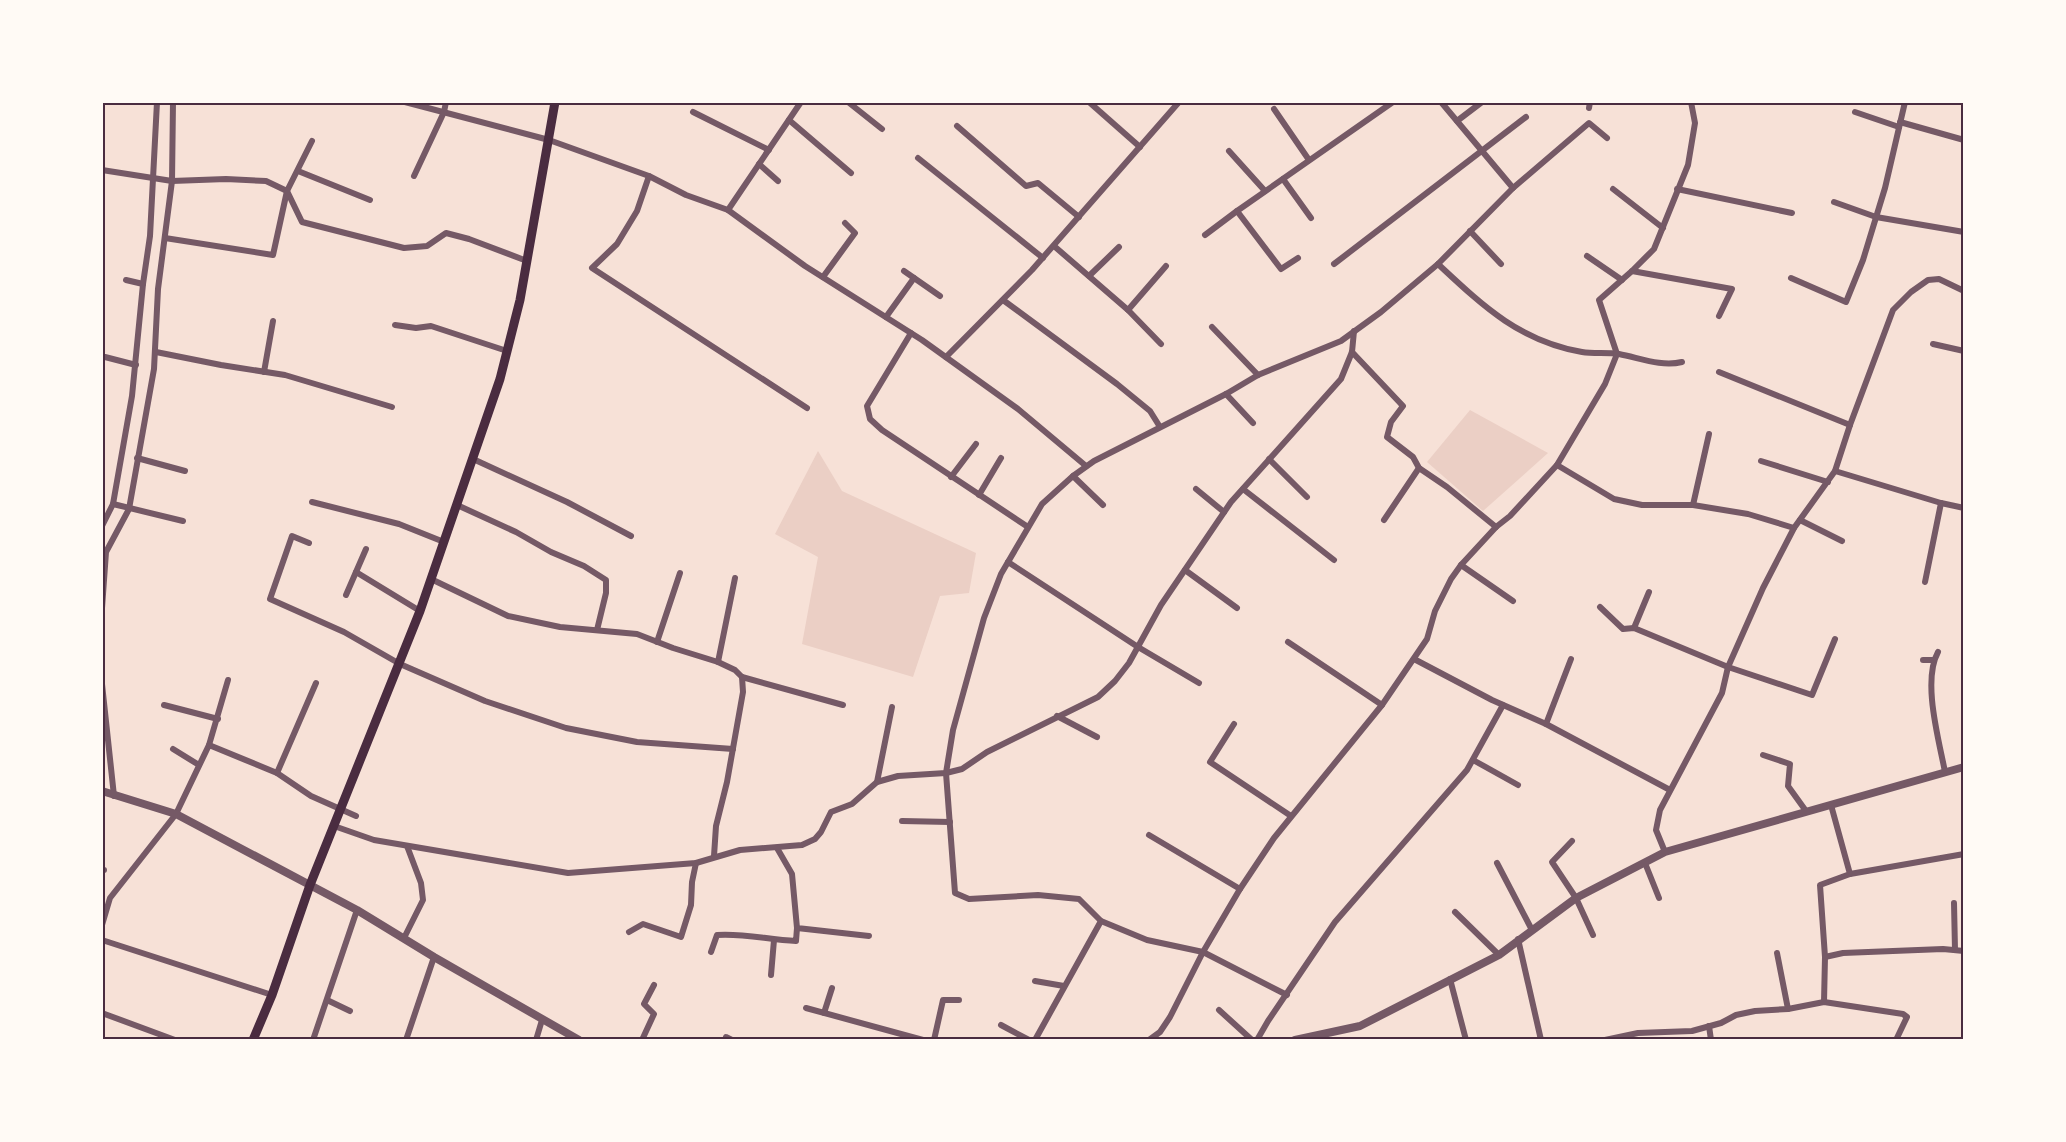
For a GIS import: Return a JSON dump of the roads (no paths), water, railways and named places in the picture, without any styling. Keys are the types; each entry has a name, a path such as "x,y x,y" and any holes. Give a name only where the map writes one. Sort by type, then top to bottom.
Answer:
{"main road":[{"path":"253,1040 272,995 310,885 420,611 500,379 520,300 555,102"}],"street":[{"path":"102,526 112,504 136,365 150,236 157,102"},
{"path":"102,608 106,552 132,509 159,353 158,289 174,181 173,102"},
{"path":"405,102 549,140 649,176 686,195 728,210 823,277 946,357 1018,409 1086,466"},
{"path":"414,176 444,112 446,102"},
{"path":"728,210 801,102"},
{"path":"848,102 882,129"},
{"path":"1089,102 1140,147"},
{"path":"946,357 1054,246 1179,102"},
{"path":"1205,235 1394,102"},
{"path":"1441,102 1513,188"},
{"path":"1457,121 1482,102"},
{"path":"1149,1040 1160,1032 1170,1017 1203,952 1240,889 1274,838 1382,705 1414,659 1427,639 1435,611 1451,579 1496,527 1510,516 1557,465 1605,384 1617,354 1599,300 1654,249 1677,189 1689,165 1695,123 1691,102"},
{"path":"1791,278 1846,302 1863,260 1876,217 1905,102"},
{"path":"1275,109 1309,160"},
{"path":"693,112 769,150"},
{"path":"1855,112 1964,140"},
{"path":"1334,264 1481,149 1526,117"},
{"path":"789,120 851,173"},
{"path":"1287,995 1203,952 1147,940 1101,921 1079,899 1038,895 969,899 955,893 946,773 952,730 984,618 1001,573 1042,504 1073,476 1086,466 1226,394 1258,375 1341,340 1381,312 1438,264 1513,188 1589,123 1607,138"},
{"path":"957,126 1026,186 1038,183 1079,217"},
{"path":"165,238 273,255 287,191 312,141"},
{"path":"1229,151 1265,191"},
{"path":"918,158 1043,258"},
{"path":"759,164 778,181"},
{"path":"102,170 174,181 226,179 266,181 287,191 302,222 404,248 427,246 446,233 469,239 527,261"},
{"path":"298,171 370,200"},
{"path":"649,176 637,212 617,244 592,268 807,408"},
{"path":"1282,179 1311,218"},
{"path":"1613,189 1663,228"},
{"path":"1677,189 1792,213"},
{"path":"1834,202 1876,217 1964,232"},
{"path":"1237,211 1281,269 1298,258"},
{"path":"823,277 855,233 845,223"},
{"path":"1470,231 1501,264"},
{"path":"1054,246 1128,310 1161,344"},
{"path":"1089,276 1119,247"},
{"path":"1587,256 1622,280"},
{"path":"1438,264 1482,306 1539,340 1582,352 1617,354 1670,365 1682,362"},
{"path":"1128,310 1167,266"},
{"path":"904,271 940,296"},
{"path":"1632,271 1732,289 1719,315"},
{"path":"886,317 914,278"},
{"path":"1665,852 1656,830 1660,810 1722,693 1728,667 1763,588 1794,528 1835,471 1893,310 1911,292 1928,280 1939,279 1964,291"},
{"path":"126,280 143,285"},
{"path":"1003,300 1150,411 1160,427"},
{"path":"264,372 273,321"},
{"path":"395,325 416,328 431,326 507,351"},
{"path":"1212,327 1258,375"},
{"path":"334,826 374,840 568,873 696,862 740,850 802,845 815,839 831,812 852,804 877,782 898,776 946,773 962,769 987,752 1098,697 1115,681 1129,663 1161,605 1224,512 1341,379 1352,352 1354,331"},
{"path":"911,333 867,406 870,419 882,430 1028,527"},
{"path":"1933,344 1964,351"},
{"path":"1352,352 1403,406 1391,422 1387,437 1413,457 1419,468 1448,487 1496,527"},
{"path":"159,353 285,375 392,407"},
{"path":"105,357 136,365"},
{"path":"1719,372 1850,425"},
{"path":"1226,394 1253,423"},
{"path":"1693,506 1709,434"},
{"path":"951,477 976,444"},
{"path":"979,495 1001,458"},
{"path":"140,459 185,471"},
{"path":"473,459 567,502 631,536"},
{"path":"1269,459 1306,497"},
{"path":"1761,461 1828,482"},
{"path":"1557,465 1614,499 1642,505 1693,506 1748,514 1794,528"},
{"path":"1384,520 1419,468"},
{"path":"1835,471 1964,508"},
{"path":"1073,476 1103,506"},
{"path":"1196,489 1224,512"},
{"path":"1243,489 1334,560"},
{"path":"312,502 399,524 444,542"},
{"path":"1925,582 1941,503"},
{"path":"112,504 183,521"},
{"path":"457,505 584,566 606,580 606,593 597,630"},
{"path":"1800,520 1842,541"},
{"path":"309,543 292,536 270,599 344,632 400,664 485,701 566,728 637,742 733,749"},
{"path":"346,595 366,549"},
{"path":"1008,562 1138,647 1199,683"},
{"path":"1461,565 1513,601"},
{"path":"1185,570 1237,608"},
{"path":"356,572 420,611"},
{"path":"657,642 680,573"},
{"path":"718,662 735,578"},
{"path":"431,579 508,616 560,627 637,634 718,662 735,670 742,677 843,705"},
{"path":"1634,628 1649,592"},
{"path":"1600,607 1623,629 1634,628 1728,667 1812,695 1835,639"},
{"path":"1288,642 1382,705"},
{"path":"1938,652 1933,660 1932,685 1934,713 1946,772"},
{"path":"1414,659 1503,705 1546,724 1670,790"},
{"path":"1546,724 1571,659"},
{"path":"1923,660 1933,660"},
{"path":"714,856 716,826 727,782 743,692 742,677"},
{"path":"102,925 110,898 176,814 209,745 228,680"},
{"path":"277,773 316,683"},
{"path":"102,684 114,796"},
{"path":"164,705 218,719"},
{"path":"1219,1010 1255,1040 1335,922 1467,770 1503,705"},
{"path":"877,782 892,707"},
{"path":"1057,716 1097,737"},
{"path":"1234,724 1210,762 1292,816"},
{"path":"209,745 277,773 311,796 356,816"},
{"path":"172,749 199,765"},
{"path":"1763,755 1790,764 1788,786 1806,811"},
{"path":"1473,760 1518,785"},
{"path":"1295,1040 1360,1026 1498,955 1576,898 1665,852 1964,767"},
{"path":"102,792 176,814 357,910 579,1040"},
{"path":"1831,805 1850,874"},
{"path":"902,821 950,822"},
{"path":"1149,835 1240,889"},
{"path":"1572,841 1552,862 1576,898 1593,935"},
{"path":"404,938 423,900 421,883 407,846"},
{"path":"711,952 717,935 736,934 796,941 792,874 777,848"},
{"path":"1824,1002 1825,957 1820,885 1850,874 1964,854"},
{"path":"629,932 643,924 681,937 691,905 696,862"},
{"path":"1645,862 1659,898"},
{"path":"1497,863 1532,930"},
{"path":"1954,903 1955,950"},
{"path":"313,1040 357,910"},
{"path":"1455,912 1498,955"},
{"path":"1035,1040 1101,921"},
{"path":"797,928 869,936"},
{"path":"1518,939 1541,1040"},
{"path":"102,940 272,995"},
{"path":"771,975 774,940"},
{"path":"1825,957 1843,953 1964,951"},
{"path":"1777,953 1788,1009"},
{"path":"406,1040 434,957"},
{"path":"1450,980 1466,1040"},
{"path":"1035,981 1064,986"},
{"path":"642,1040 654,1014 644,1004 654,985"},
{"path":"824,1013 832,988"},
{"path":"327,1000 350,1011"},
{"path":"934,1040 943,1000 959,1000"},
{"path":"1605,1040 1638,1033 1692,1030 1721,1023 1736,1015 1824,1002 1903,1014 1907,1017 1896,1040"},
{"path":"806,1008 908,1038 923,1040"},
{"path":"103,1014 176,1040"},
{"path":"536,1040 542,1020"},
{"path":"1000,1025 1029,1040"},
{"path":"1709,1026 1711,1040"},
{"path":"725,1040 726,1037 732,1040"}]}
